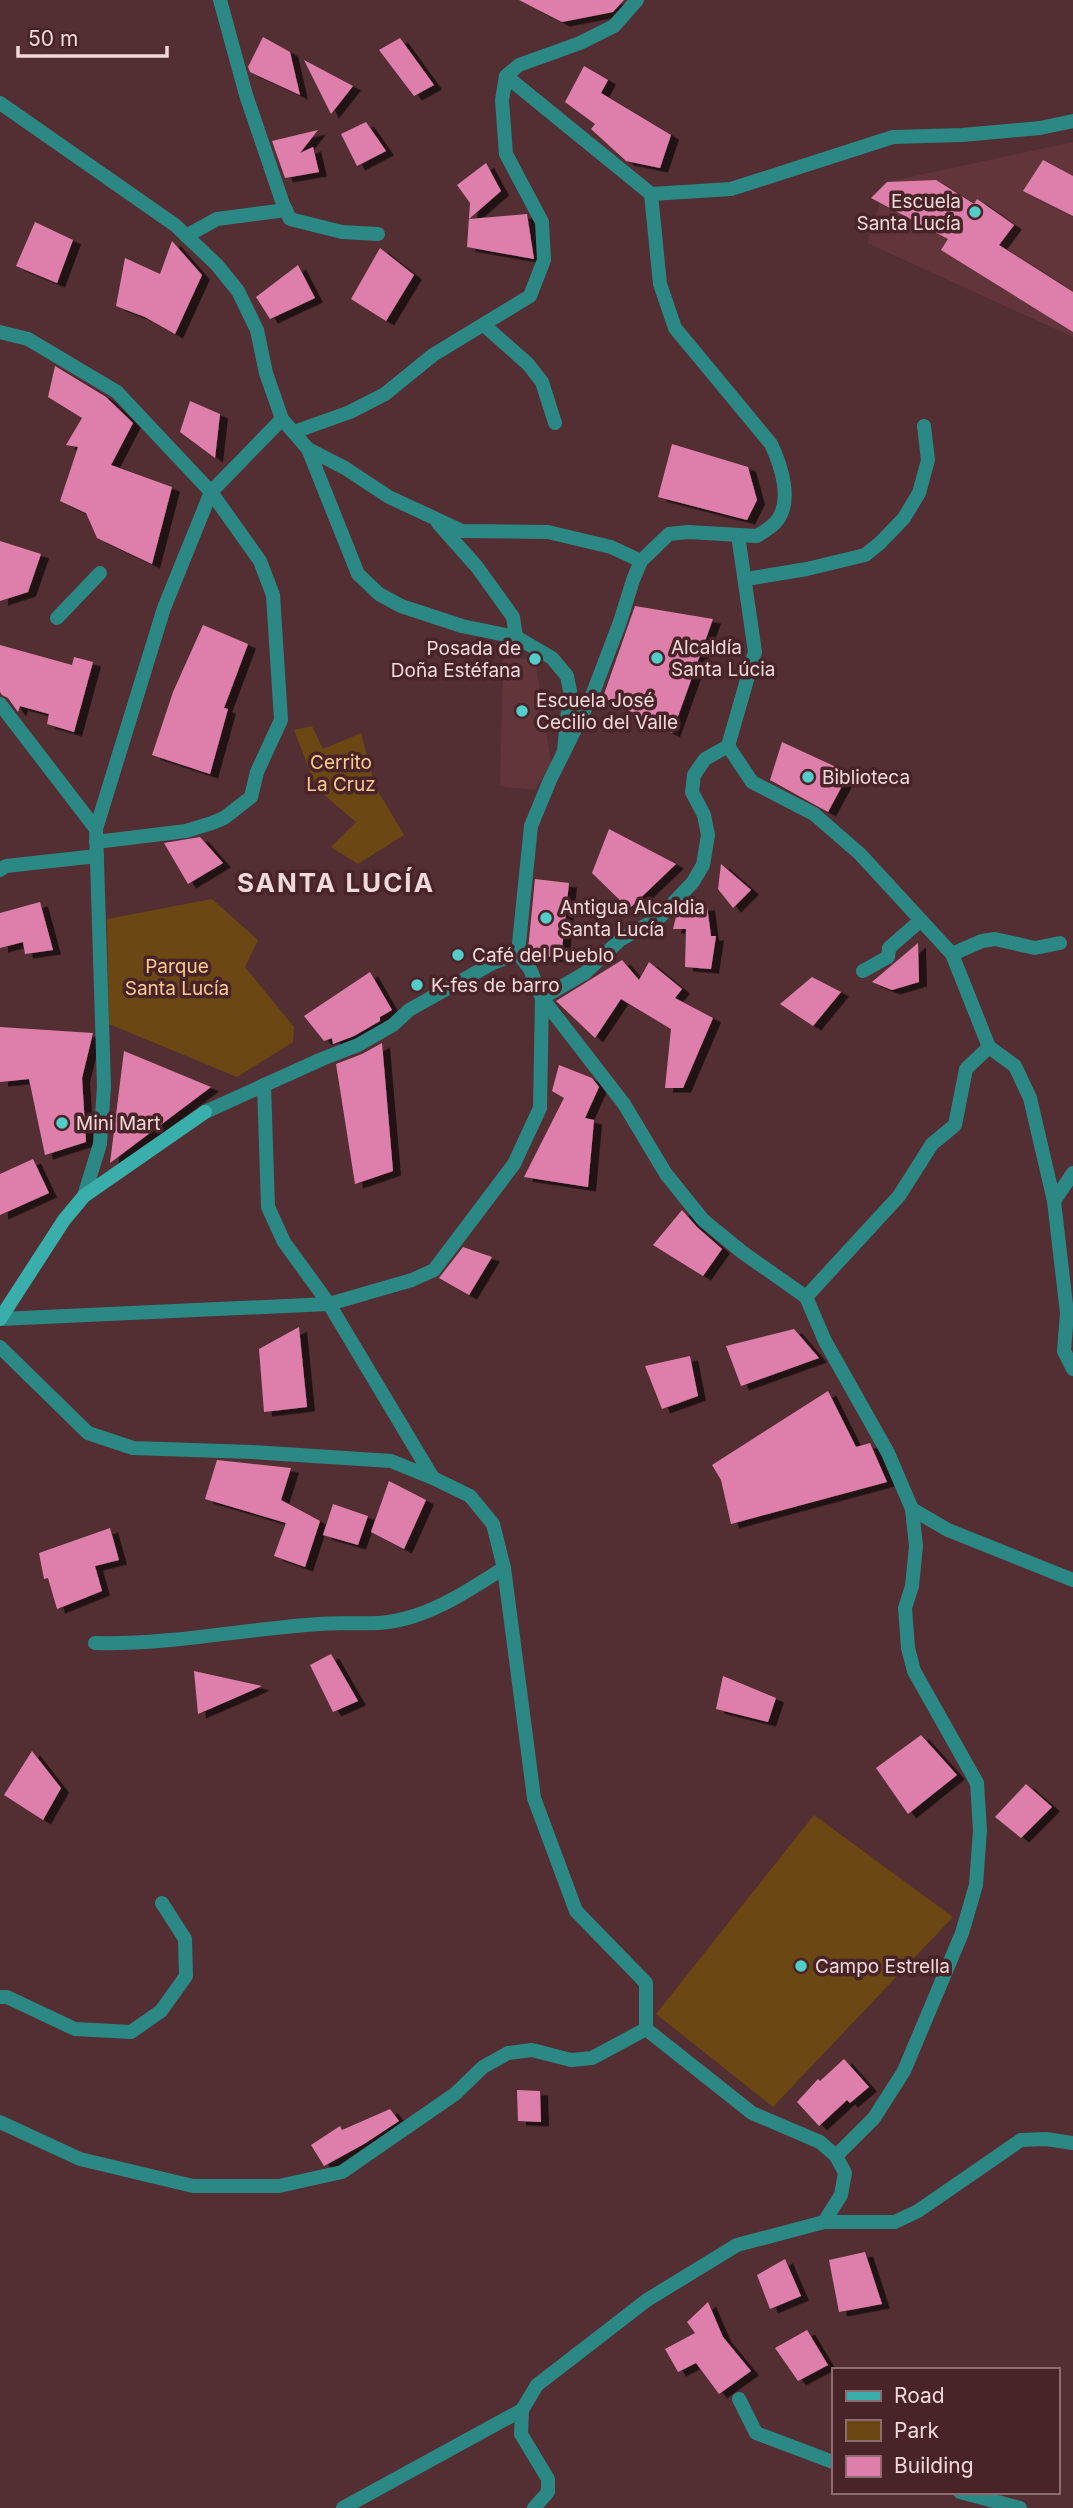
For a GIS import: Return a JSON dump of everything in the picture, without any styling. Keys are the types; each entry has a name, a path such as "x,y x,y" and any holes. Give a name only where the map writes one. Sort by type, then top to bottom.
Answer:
{"main road":[{"path":"0,1319 64,1220 84,1196 205,1112"}],"street":[{"path":"220,0 246,95 290,219 342,232 377,234"},
{"path":"294,432 350,412 385,394 433,355 530,296 544,260 542,222 506,154 502,100 506,76 519,65 580,43 614,26 637,0"},
{"path":"506,76 651,194 731,189 893,137 962,135 1027,129 1073,121"},
{"path":"0,103 175,225 217,265 238,291 257,330 266,373 282,419 308,449 358,574 379,594 401,606 462,626 516,637 552,658 567,676 570,691 564,752"},
{"path":"651,194 660,284 675,328 771,444 781,466 785,495 777,521 757,536 688,532 669,534 641,561 593,693 531,826 518,953 530,969 542,998 624,1104 666,1174 703,1220 742,1252 806,1297 825,1341 888,1453 912,1509 916,1546 912,1586 905,1608 908,1648 914,1671 977,1783 980,1830 976,1885 962,1933 904,2071 874,2118 836,2156"},
{"path":"186,236 217,219 286,210"},
{"path":"484,325 527,364 542,382 555,423"},
{"path":"0,332 28,339 117,392 211,492 260,561 273,595 281,720 257,772 251,797 224,818 186,831 96,842 6,866 0,870"},
{"path":"84,1196 100,1144 104,1086 96,842 164,608 211,492 282,419"},
{"path":"746,579 807,569 865,555 880,544 904,518 919,493 928,460 924,426"},
{"path":"308,449 345,468 389,497 462,531 548,532 611,547 641,561"},
{"path":"435,520 477,567 513,617 516,637"},
{"path":"542,998 585,973 620,940 660,917 693,882 703,865 708,835 704,815 692,792 694,775 705,759 728,746 755,652 738,535"},
{"path":"57,618 100,573"},
{"path":"0,704 96,842"},
{"path":"728,746 751,782 814,814 860,854 952,954 989,1046 1015,1066 1030,1098 1054,1201 1067,1313 1064,1351 1073,1369"},
{"path":"863,971 888,957 889,948 921,920"},
{"path":"952,954 995,939 1035,948 1060,943"},
{"path":"205,1112 358,1045 393,1025 409,1010 493,963 518,953"},
{"path":"0,1319 329,1304 412,1280 434,1270 514,1164 540,1108 542,998"},
{"path":"806,1297 899,1196 932,1144 955,1125 966,1069 989,1046"},
{"path":"264,1085 268,1207 284,1242 329,1304 433,1478"},
{"path":"1054,1201 1073,1173"},
{"path":"0,1347 88,1433 133,1448 391,1461 470,1496 493,1524 503,1568 534,1798 576,1912 646,1983 646,2029"},
{"path":"912,1509 948,1530 1073,1580"},
{"path":"95,1643 161,1642 322,1623 385,1624 416,1616 462,1594 503,1568"},
{"path":"0,1997 7,1997 75,2029 131,2032 161,2011 186,1976 185,1939 162,1903"},
{"path":"646,2029 752,2113 820,2142 836,2156 845,2173 841,2195 824,2222"},
{"path":"0,2122 80,2159 193,2186 279,2186 342,2172 455,2094 483,2067 508,2053 532,2050 572,2060 592,2058 646,2029"},
{"path":"534,2508 548,2492 548,2479 521,2434 522,2410 537,2385 647,2300 737,2245 824,2222 895,2222 918,2211 1021,2140 1046,2139 1073,2143"},
{"path":"739,2399 756,2433 832,2462"},
{"path":"343,2508 522,2410"},
{"path":"968,2494 1020,2508"}],"shaded area":[{"name":"Escuela Santa Lucía","path":"1073,142 1073,337 867,243 887,182"},
{"name":"Escuela José Cecilio del Valle","path":"503,658 535,659 551,763 535,790 500,786"}],"green space":[{"name":"Cerrito La Cruz","path":"312,726 323,749 361,733 375,786 404,835 358,864 331,847 356,822 317,789 294,730"},
{"name":"Parque Santa Lucía","path":"212,899 258,940 245,967 294,1027 293,1042 237,1077 109,1024 107,919"},
{"name":"Campo Estrella","path":"814,1815 953,1917 773,2107 656,2014"}],"building":[{"path":"519,0 624,0 613,12 562,22"},
{"path":"263,37 290,52 300,95 250,72 248,67"},
{"path":"400,38 434,85 414,96 379,50"},
{"path":"304,60 353,86 331,114"},
{"path":"584,66 608,80 601,93 671,135 660,168 626,161 591,129 595,124 565,102"},
{"path":"366,122 386,151 357,166 341,134"},
{"path":"318,130 300,153 313,147 319,172 285,178 272,141"},
{"path":"1043,160 1073,176 1073,216 1023,191"},
{"path":"486,163 501,191 469,219 527,214 534,259 467,247 470,203 457,185"},
{"path":"936,180 974,204 977,199 1014,225 999,245 1073,292 1073,332 941,250 948,239 871,198 887,182"},
{"path":"35,222 73,240 57,283 16,266"},
{"path":"172,241 202,275 175,334 145,317 116,306 125,258 160,274"},
{"path":"380,248 414,275 386,321 351,299"},
{"path":"298,265 315,298 270,319 256,297"},
{"path":"55,366 106,397 133,423 111,465 172,487 152,564 97,538 86,513 60,501 78,447 66,445 82,418 48,397"},
{"path":"190,401 220,414 215,458 180,432"},
{"path":"672,444 748,467 757,500 747,520 658,497"},
{"path":"0,541 41,554 28,592 0,601"},
{"name":"Alcaldía Santa Lúcia","path":"635,606 713,619 672,733 603,697"},
{"path":"203,625 248,644 224,708 228,709 210,774 152,755 173,692"},
{"path":"0,645 72,665 74,657 93,662 74,732 47,724 49,714 20,706 18,712 8,698 2,695"},
{"name":"Biblioteca","path":"782,742 849,773 828,812 770,780"},
{"path":"609,829 676,864 629,909 592,873"},
{"path":"200,837 223,863 188,884 164,843"},
{"path":"721,864 751,890 733,908 718,889"},
{"name":"Antigua Alcaldia Santa Lucía","path":"535,879 569,883 561,958 531,955 528,950"},
{"path":"40,902 53,950 25,954 23,942 0,948 0,913"},
{"path":"707,906 711,936 716,936 711,969 685,967 686,929 673,929 677,913 683,907"},
{"path":"918,943 919,982 892,990 872,982"},
{"path":"622,960 639,980 649,962 682,989 675,998 713,1018 683,1088 665,1088 671,1029 621,999 595,1038 556,1001"},
{"path":"370,972 392,1010 380,1017 380,1021 354,1036 333,1044 332,1038 324,1041 304,1016"},
{"path":"812,977 841,992 813,1026 780,1004"},
{"path":"0,1027 93,1033 82,1078 86,1142 45,1155 29,1079 0,1082"},
{"path":"382,1043 393,1171 355,1184 336,1064"},
{"path":"124,1051 211,1087 110,1163"},
{"path":"559,1065 592,1078 599,1087 585,1118 594,1120 588,1187 524,1177 564,1098 552,1091"},
{"path":"33,1159 49,1193 0,1215 0,1174"},
{"path":"682,1210 722,1249 703,1276 653,1245"},
{"path":"463,1247 492,1257 469,1295 439,1278"},
{"path":"299,1327 307,1407 264,1412 259,1349"},
{"path":"794,1329 819,1358 741,1386 726,1346"},
{"path":"690,1356 698,1396 662,1409 645,1366"},
{"path":"828,1391 856,1447 870,1443 887,1482 731,1524 721,1480 712,1465"},
{"path":"217,1460 291,1468 281,1500 320,1521 305,1567 274,1556 286,1523 205,1499"},
{"path":"389,1481 426,1500 404,1549 371,1532"},
{"path":"333,1504 368,1516 358,1545 323,1535"},
{"path":"110,1528 119,1560 95,1566 102,1591 57,1609 48,1578 44,1579 39,1553"},
{"path":"331,1654 358,1701 333,1712 310,1665"},
{"path":"194,1671 262,1686 198,1714"},
{"path":"723,1676 776,1698 768,1722 716,1709"},
{"path":"921,1735 957,1775 908,1814 876,1768"},
{"path":"32,1751 61,1788 43,1820 4,1795"},
{"path":"1026,1784 1052,1807 1021,1838 995,1817"},
{"path":"844,2059 869,2087 850,2103 847,2100 819,2126 797,2102 818,2079 820,2081"},
{"path":"517,2090 540,2091 541,2122 518,2121"},
{"path":"390,2109 399,2121 324,2166 311,2145 340,2126 342,2130"},
{"path":"865,2252 882,2304 839,2312 829,2260"},
{"path":"785,2259 801,2296 770,2309 757,2275"},
{"path":"708,2302 723,2337 751,2371 719,2394 696,2363 678,2372 665,2349 695,2333 687,2322"},
{"path":"807,2330 828,2365 798,2381 775,2348"}],"place":[{"name":"Escuela Santa Lucía","path":"975,212"},
{"name":"Alcaldía Santa Lúcia","path":"657,658"},
{"name":"Posada de Doña Estéfana","path":"535,659"},
{"name":"Escuela José Cecilio del Valle","path":"522,711"},
{"name":"Biblioteca","path":"808,777"},
{"name":"Antigua Alcaldia Santa Lucía","path":"546,918"},
{"name":"Café del Pueblo","path":"458,955"},
{"name":"K-fes de barro","path":"417,985"},
{"name":"Mini Mart","path":"62,1123"},
{"name":"Campo Estrella","path":"801,1966"}],"district":[{"name":"SANTA LUCÍA","path":"336,882"}]}
